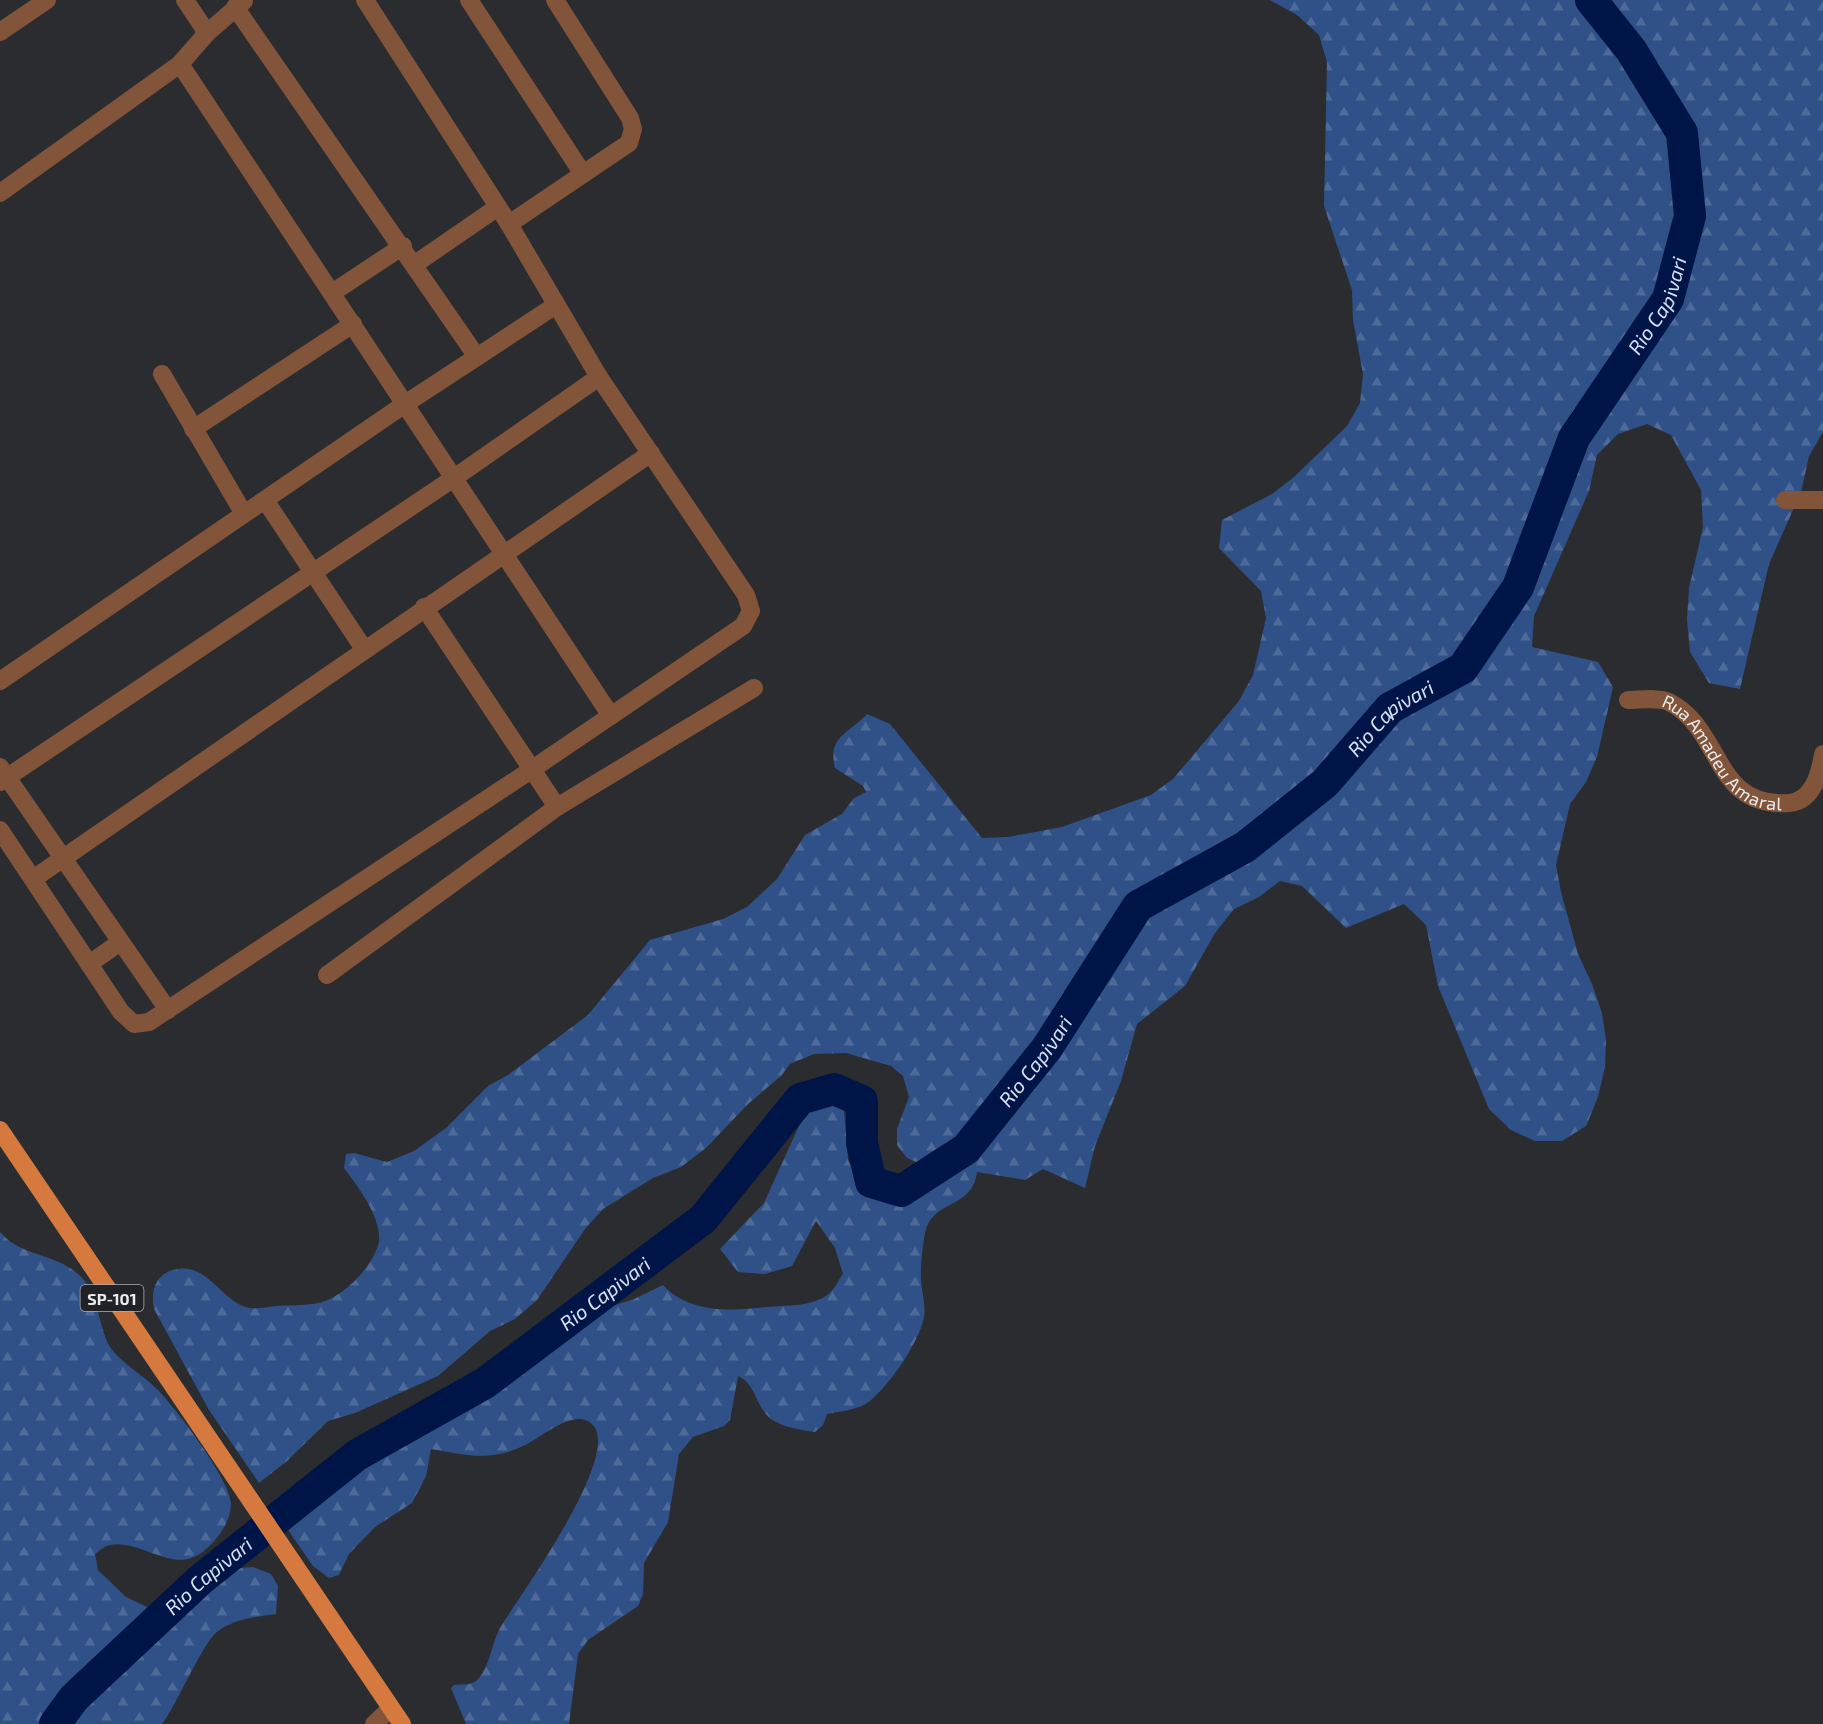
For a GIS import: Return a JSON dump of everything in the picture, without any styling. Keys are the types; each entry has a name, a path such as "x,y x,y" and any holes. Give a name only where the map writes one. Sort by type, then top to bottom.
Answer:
{"main road":[{"name":"SP-101","path":"0,1130 402,1724"}],"street":[{"path":"0,32 47,0"},
{"path":"185,0 207,33"},
{"path":"0,830 121,1012 134,1024 149,1022 531,770 743,626 751,611 746,595 599,377 509,224 365,0"},
{"path":"469,0 583,174"},
{"path":"509,224 629,143 633,129 630,118 555,0"},
{"path":"0,193 180,64 207,33 240,3 477,357"},
{"path":"180,64 611,716"},
{"path":"415,264 498,207"},
{"path":"332,293 403,246"},
{"path":"0,681 405,404 556,305"},
{"path":"193,429 352,324"},
{"path":"162,374 244,514"},
{"path":"168,1010 2,776 454,478 599,377"},
{"path":"33,879 651,453"},
{"path":"265,500 364,649"},
{"path":"1785,500 1823,500"},
{"path":"424,608 557,807"},
{"path":"327,975 557,807 754,688"},
{"name":"Rua Amadeu Amaral","path":"1628,700 1668,701 1704,737 1728,777 1748,797 1772,804 1794,803 1809,793 1820,774 1823,754"},
{"path":"89,964 119,943"},
{"path":"374,1724 391,1708"}],"green space":[{"path":"1270,0 1823,0 1823,432 1809,456 1801,492 1769,564 1740,689 1709,683 1690,652 1687,619 1689,588 1703,527 1701,490 1671,435 1647,424 1618,434 1597,455 1589,491 1534,616 1532,647 1598,662 1613,687 1597,757 1586,782 1570,804 1556,865 1578,954 1602,1013 1606,1040 1605,1067 1598,1097 1586,1126 1562,1141 1535,1141 1511,1130 1489,1109 1438,986 1426,925 1404,904 1346,928 1302,886 1280,881 1259,897 1234,909 1215,933 1185,986 1137,1024 1121,1081 1095,1146 1085,1188 1043,1169 1025,1180 977,1172 969,1192 932,1218 927,1226 922,1254 921,1281 924,1313 921,1327 903,1362 878,1394 866,1404 827,1414 823,1425 815,1432 775,1422 762,1409 748,1383 738,1376 730,1420 724,1426 693,1437 679,1454 668,1522 644,1563 643,1594 638,1606 588,1640 578,1654 569,1724 466,1724 451,1688 454,1685 474,1682 483,1673 500,1628 565,1526 582,1494 594,1464 598,1440 592,1424 585,1420 567,1421 523,1446 488,1456 431,1449 426,1476 412,1503 375,1527 349,1554 339,1575 329,1578 313,1566 277,1514 328,1485 390,1432 441,1408 493,1396 512,1375 556,1339 605,1308 632,1300 663,1285 685,1301 698,1306 726,1309 797,1305 819,1300 829,1294 843,1274 835,1248 816,1221 792,1266 765,1274 738,1272 720,1249 764,1203 813,1095 826,1093 837,1097 844,1111 848,1160 861,1188 877,1190 884,1188 920,1169 921,1164 907,1158 897,1145 897,1129 909,1097 903,1076 891,1066 846,1053 814,1054 790,1064 781,1076 748,1104 706,1148 681,1167 653,1178 603,1209 585,1229 537,1300 515,1319 490,1331 438,1376 355,1413 328,1421 287,1461 259,1483 209,1410 154,1309 153,1295 156,1283 170,1271 189,1269 198,1272 231,1299 249,1308 318,1303 347,1288 371,1260 379,1241 379,1232 373,1212 344,1168 346,1154 354,1153 387,1162 414,1151 446,1128 488,1086 508,1075 588,1015 650,940 723,919 747,907 777,879 805,835 842,814 854,798 866,792 863,786 835,768 833,757 834,749 841,736 867,714 890,724 982,838 1008,837 1062,827 1151,795 1173,779 1239,701 1253,675 1266,618 1261,591 1219,548 1222,520 1272,494 1294,477 1347,426 1360,403 1363,374 1353,320 1352,290 1324,206 1327,62 1319,35 1297,15"},
{"path":"0,1232 18,1246 69,1267 85,1282 91,1292 108,1344 158,1390 177,1412 212,1462 228,1493 231,1504 226,1523 219,1535 205,1550 182,1560 170,1559 134,1547 110,1545 95,1554 98,1570 126,1597 151,1609 180,1601 228,1569 253,1567 271,1574 278,1586 276,1614 231,1624 218,1631 212,1638 197,1660 162,1724 0,1724"}],"waterway":[{"name":"Rio Capivari","path":"55,1724 74,1698 200,1580 357,1455 485,1383 703,1219 800,1099 834,1089 862,1101 862,1143 871,1182 901,1191 966,1149 1047,1048 1138,906 1245,847 1325,783 1390,708 1463,668 1518,587 1574,438 1668,299 1690,216 1682,133 1631,50 1591,0"}]}
